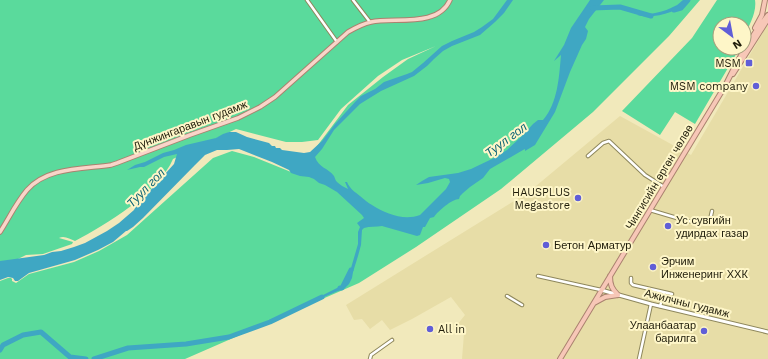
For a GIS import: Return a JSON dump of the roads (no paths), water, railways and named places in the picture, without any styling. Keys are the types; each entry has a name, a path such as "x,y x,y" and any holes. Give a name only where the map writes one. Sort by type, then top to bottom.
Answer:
{"highway":[{"path":"734,69 759,20 765,0"},
{"name":"Чингисийн өргөн чөлөө","path":"560,359 725,86 756,31 768,15"},
{"name":"Чингисийн өргөн чөлөө","path":"725,86 768,19"},
{"path":"610,276 612,288 618,295"},
{"path":"593,304 605,297 618,295"}],"main road":[{"name":"Дүнжингаравын гудамж","path":"0,232 22,197 31,186 41,179 62,171 111,165 246,115 275,96 348,32 370,22 429,17 445,8 450,0"},
{"name":"Ажилчны гудамж","path":"601,290 768,332"}],"street":[{"path":"307,0 337,42"},
{"path":"353,0 370,22"},
{"path":"588,156 603,143 609,140 645,175 664,187"},
{"path":"649,210 687,221 704,223 710,220 712,211"},
{"path":"538,276 601,290"},
{"path":"631,278 630,283 633,285 672,294"},
{"path":"660,306 664,293"},
{"path":"507,296 522,305"},
{"path":"639,359 652,304"},
{"path":"370,359 371,355 392,340"}],"water":[{"path":"507,0 513,0 504,13 480,35 443,51 414,76 381,91 360,104 334,130 315,157 321,166 332,173 339,184 348,189 345,182 347,182 354,192 383,211 401,217 414,217 420,215 446,189 450,182 449,179 445,178 416,185 429,177 458,173 471,169 494,158 507,150 538,120 543,120 555,98 561,55 554,61 564,45 571,28 590,0 604,0 589,19 585,27 588,31 586,39 570,72 555,112 535,145 525,151 525,149 523,150 490,169 483,178 463,193 459,199 449,203 434,217 430,218 425,227 423,227 420,235 417,236 382,226 364,228 362,230 361,245 352,278 345,288 317,300 317,298 347,282 358,244 358,232 360,227 357,223 364,218 362,215 337,192 314,179 291,173 289,170 272,162 239,149 217,150 205,155 143,218 113,242 75,260 29,273 18,281 8,277 0,280 0,261 44,255 74,247 85,243 119,223 134,210 137,204 135,204 147,194 174,164 177,154 164,157 144,167 127,170 163,153 186,145 216,138 229,132 236,132 247,137 269,143 272,146 282,150 304,153 310,152 322,141 335,124 361,96 375,89 384,82 412,72 442,46 482,27 493,19"},
{"path":"683,0 689,0 684,5 672,12 650,16 637,15 651,14 666,10 676,6"}],"waterway":[{"name":"Туул гол","path":"674,10 681,8 688,0"},
{"name":"Туул гол","path":"592,8 620,7 651,16"},
{"name":"Туул гол","path":"340,288 342,288 351,270"},
{"name":"Туул гол","path":"94,359 128,348 186,344 229,337 270,322 322,297"},
{"name":"Туул гол","path":"0,350 3,345 23,335 41,332 70,357 86,359"}],"place":[{"name":"MSM","path":"749,63"},
{"name":"MSM company","path":"756,86"},
{"name":"HAUSPLUS Megastore","path":"578,198"},
{"name":"Ус сувгийн удирдах газар","path":"668,226"},
{"name":"Бетон Арматур","path":"546,245"},
{"name":"Эрчим Инженеринг ХХК","path":"653,267"},
{"name":"All in","path":"430,329"},
{"name":"Улаанбаатар барилга","path":"704,331"}]}
